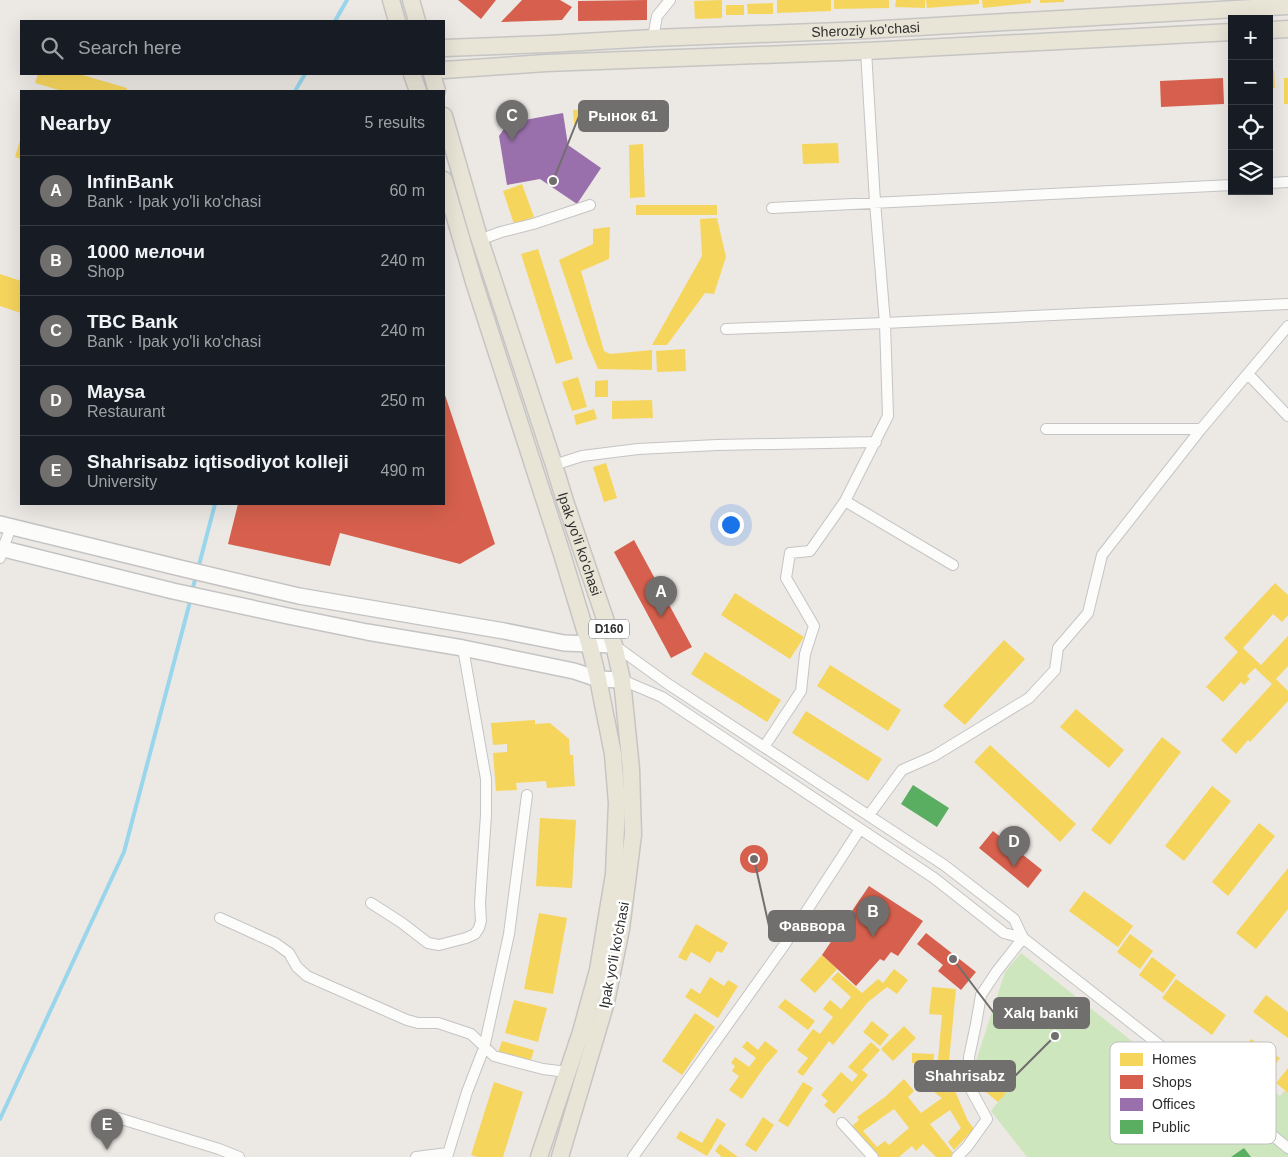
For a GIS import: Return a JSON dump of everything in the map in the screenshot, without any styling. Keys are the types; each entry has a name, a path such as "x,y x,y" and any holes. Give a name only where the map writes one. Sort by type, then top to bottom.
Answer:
{"main road":[{"path":"391,0 397,20"},
{"path":"411,0 417,20"},
{"name":"Sheroziy ko'chasi","path":"445,48 866,30 1288,6"},
{"path":"1273,30 1288,28"},
{"name":"Sheroziy ko'chasi","path":"445,70 546,63 866,51 1228,32"},
{"path":"412,75 418,90"},
{"path":"432,75 437,90"},
{"name":"Ipak yo'li ko'chasi","path":"445,119 480,240 614,645 622,680 631,769 632,835 621,929 606,1002 560,1157"},
{"name":"Ipak yo'li ko'chasi","path":"445,183 474,282 589,643 613,754 617,803 614,874 598,970 581,1032 539,1157"},
{"path":"6,525 299,596 564,643 614,645"},
{"path":"1,552 357,630 463,648 574,671 598,679 622,680"}],"street":[{"path":"653,38 657,16 670,0"},
{"path":"764,746 802,692 805,654 814,626 786,578 790,553 810,551 846,501 888,416 885,323 875,202 866,51"},
{"path":"1273,183 1288,182"},
{"path":"772,208 1228,185"},
{"path":"480,240 590,205"},
{"path":"726,329 1288,304"},
{"path":"869,815 902,770 934,756 1029,698 1055,670 1058,648 1088,613 1102,555 1201,430 1288,326"},
{"path":"1248,374 1288,416"},
{"path":"1046,429 1201,430"},
{"path":"554,465 582,456 638,449 717,445 876,442"},
{"path":"846,501 953,565"},
{"path":"1,552 6,525"},
{"path":"614,645 668,684 944,865 1014,919 1023,938"},
{"path":"371,903 428,943 439,945 466,938 475,934 479,928 486,815 486,778 463,648"},
{"path":"622,680 662,697 934,878 1004,932 1023,938 1155,1042"},
{"path":"416,1157 448,1155 484,1048 510,934 527,795"},
{"path":"633,1157 785,944 860,829"},
{"path":"220,918 275,943 289,954 297,967 307,976 407,1020 418,1023 438,1023 471,1034 494,1056 543,1069 568,1072"},
{"path":"957,1157 967,1147 987,1119 969,1086 968,1057 981,995 997,970 1023,938"},
{"path":"118,1118 239,1157"},
{"path":"842,1123 873,1157"},
{"path":"1276,1138 1288,1148"}],"green space":[{"path":"1021,953 1133,1042 1110,1042 1110,1144 1276,1144 1276,1093 1280,1096 1288,1087 1288,1157 1027,1157 991,1111 1006,1092 974,1067 1005,972"}],"building: Homes":[{"path":"722,0 722,18 695,19 694,1"},
{"path":"777,0 831,0 831,11 777,13"},
{"path":"834,0 889,0 889,8 834,9"},
{"path":"896,0 925,0 925,8 895,7"},
{"path":"926,0 979,0 979,4 927,8"},
{"path":"982,0 1031,0 1031,3 983,8"},
{"path":"1040,0 1064,0 1064,2 1040,3"},
{"path":"773,3 773,14 748,14 747,4"},
{"path":"726,5 744,5 744,15 726,15"},
{"path":"1274,70 1275,88 1273,88"},
{"path":"38,75 82,75 127,88 126,90 59,90 35,83"},
{"path":"1284,78 1288,78 1288,104 1284,104"},
{"path":"602,109 602,122 574,124 573,110"},
{"path":"20,140 20,159 15,157"},
{"path":"838,143 839,163 803,164 802,144"},
{"path":"643,144 645,197 630,198 629,145"},
{"path":"522,184 534,217 514,224 503,191"},
{"path":"636,205 717,205 717,215 636,215"},
{"path":"717,218 726,257 714,294 705,293 667,345 652,345 702,256 700,219"},
{"path":"610,227 609,259 581,271 604,351 610,354 652,350 652,370 598,369 587,343 559,260 593,244 593,229"},
{"path":"538,249 573,359 556,364 521,254"},
{"path":"0,274 20,281 20,313 0,306"},
{"path":"685,349 686,371 657,372 656,351"},
{"path":"578,377 587,407 572,411 562,382"},
{"path":"608,380 608,397 595,397 595,381"},
{"path":"652,400 653,418 612,419 612,401"},
{"path":"594,409 597,419 576,425 574,415"},
{"path":"606,463 617,498 604,502 593,467"},
{"path":"1275,583 1288,595 1288,615 1282,622 1273,614 1243,648 1261,665 1288,636 1288,666 1276,679 1288,691 1288,701 1250,742 1248,740 1236,754 1221,740 1272,684 1255,668 1247,676 1250,679 1244,685 1241,682 1223,702 1206,687 1238,652 1224,638"},
{"path":"735,593 804,637 790,659 721,615"},
{"path":"1004,640 1025,659 965,725 943,706"},
{"path":"705,652 781,700 767,722 691,674"},
{"path":"830,665 901,710 888,731 817,686"},
{"path":"1076,709 1124,750 1109,768 1060,727"},
{"path":"806,711 882,759 868,781 792,733"},
{"path":"535,720 535,724 550,723 569,739 570,755 573,755 575,786 547,788 546,781 516,783 517,790 496,791 493,753 507,752 507,744 493,745 491,723"},
{"path":"1162,737 1181,752 1110,845 1091,830"},
{"path":"990,745 1076,824 1060,842 974,762"},
{"path":"1212,786 1231,801 1184,861 1165,846"},
{"path":"540,818 576,820 572,888 536,886"},
{"path":"1259,823 1275,836 1228,896 1212,882"},
{"path":"1288,868 1288,909 1256,949 1236,933"},
{"path":"1084,891 1133,926 1118,947 1069,911"},
{"path":"539,913 567,918 553,994 524,989"},
{"path":"696,924 728,943 722,953 717,951 710,963 691,952 686,961 678,957"},
{"path":"1130,934 1153,951 1140,969 1117,952"},
{"path":"822,955 837,969 815,993 800,980"},
{"path":"1152,957 1176,975 1163,993 1139,975"},
{"path":"894,969 908,980 897,994 887,987 868,1002 833,1045 829,1041 803,1076 797,1072 808,1058 797,1050 813,1029 820,1034 833,1017 823,1009 830,1000 841,1009 851,997 831,979 838,972 862,993 878,979 883,983"},
{"path":"710,977 724,986 728,980 738,986 718,1018 685,997 691,988 700,994"},
{"path":"1176,979 1226,1015 1212,1035 1162,998"},
{"path":"932,987 956,989 949,1061 953,1061 952,1084 968,1121 974,1129 954,1150 948,1142 961,1128 950,1110 930,1124 953,1153 950,1157 936,1157 923,1144 916,1151 912,1146 899,1157 878,1157 851,1127 859,1120 857,1117 885,1097 904,1079 914,1091 908,1097 921,1113 942,1098 926,1086 933,1078 945,1087 941,1080 943,1060 938,1060 942,1015 929,1014","holes":["894,1109 909,1128 889,1145 885,1141 877,1147 863,1131"]},
{"path":"1266,995 1288,1012 1288,1038 1253,1012"},
{"path":"785,999 815,1021 808,1030 778,1007"},
{"path":"514,1000 547,1008 538,1042 505,1033"},
{"path":"695,1013 715,1027 682,1075 662,1061"},
{"path":"872,1021 889,1035 880,1046 863,1032"},
{"path":"904,1026 916,1038 893,1061 881,1049"},
{"path":"502,1041 534,1050 530,1063 498,1053"},
{"path":"747,1041 758,1050 765,1041 778,1051 742,1099 729,1090 739,1076 732,1071 735,1066 731,1063 735,1057 749,1067 756,1058 742,1047"},
{"path":"871,1042 880,1050 862,1070 868,1075 834,1114 824,1105 828,1101 821,1095 841,1072 852,1082 858,1075 848,1067"},
{"path":"912,1053 934,1054 933,1064 912,1063"},
{"path":"1276,1055 1280,1058 1276,1064"},
{"path":"1288,1068 1288,1093 1276,1083"},
{"path":"983,1074 1006,1093 998,1102 975,1083"},
{"path":"494,1082 523,1092 503,1157 478,1157 471,1155"},
{"path":"803,1082 813,1088 788,1127 778,1121"},
{"path":"763,1117 774,1125 756,1152 745,1145"},
{"path":"717,1118 726,1124 707,1156 676,1138 680,1131 702,1143"},
{"path":"720,1144 738,1157 722,1157 715,1151"}],"building: Shops":[{"path":"458,0 496,0 481,19"},
{"path":"522,0 560,0 572,7 562,20 501,22"},
{"path":"647,0 647,20 578,21 578,1"},
{"path":"1223,78 1224,104 1161,107 1160,81"},
{"path":"445,395 495,544 460,564 340,533 330,566 228,544 238,505 445,505"},
{"path":"634,540 692,647 671,658 614,552"},
{"path":"993,831 1042,870 1028,888 979,848"},
{"path":"754,845 764,849 768,859 764,869 754,873 744,869 740,859 744,849"},
{"path":"869,886 923,921 898,956 891,952 884,961 880,959 856,986 822,955"},
{"path":"926,933 976,972 961,990 938,971 943,965 917,944"}],"building: Offices":[{"path":"563,113 568,145 601,168 577,204 540,179 507,185 499,136 508,123"}],"building: Public":[{"path":"913,785 949,808 937,827 901,804"},
{"path":"1244,1148 1251,1157 1231,1157"}],"waterway":[{"path":"336,20 347,0"},
{"path":"296,90 304,75"},
{"path":"198,569 215,505"},
{"path":"192,591 196,576"},
{"path":"0,1119 124,852 191,598"}],"place":[{"name":"TBC Bank","path":"512,141"},
{"name":"Рынок 61","path":"553,181"},
{"name":"InfinBank","path":"661,617"},
{"name":"Фаввора","path":"754,859"},
{"name":"Maysa","path":"1014,867"},
{"name":"1000 мелочи","path":"873,937"},
{"name":"Xalq banki","path":"953,959"},
{"name":"Shahrisabz","path":"1055,1036"},
{"name":"Shahrisabz iqtisodiyot kolleji","path":"107,1150"}]}
